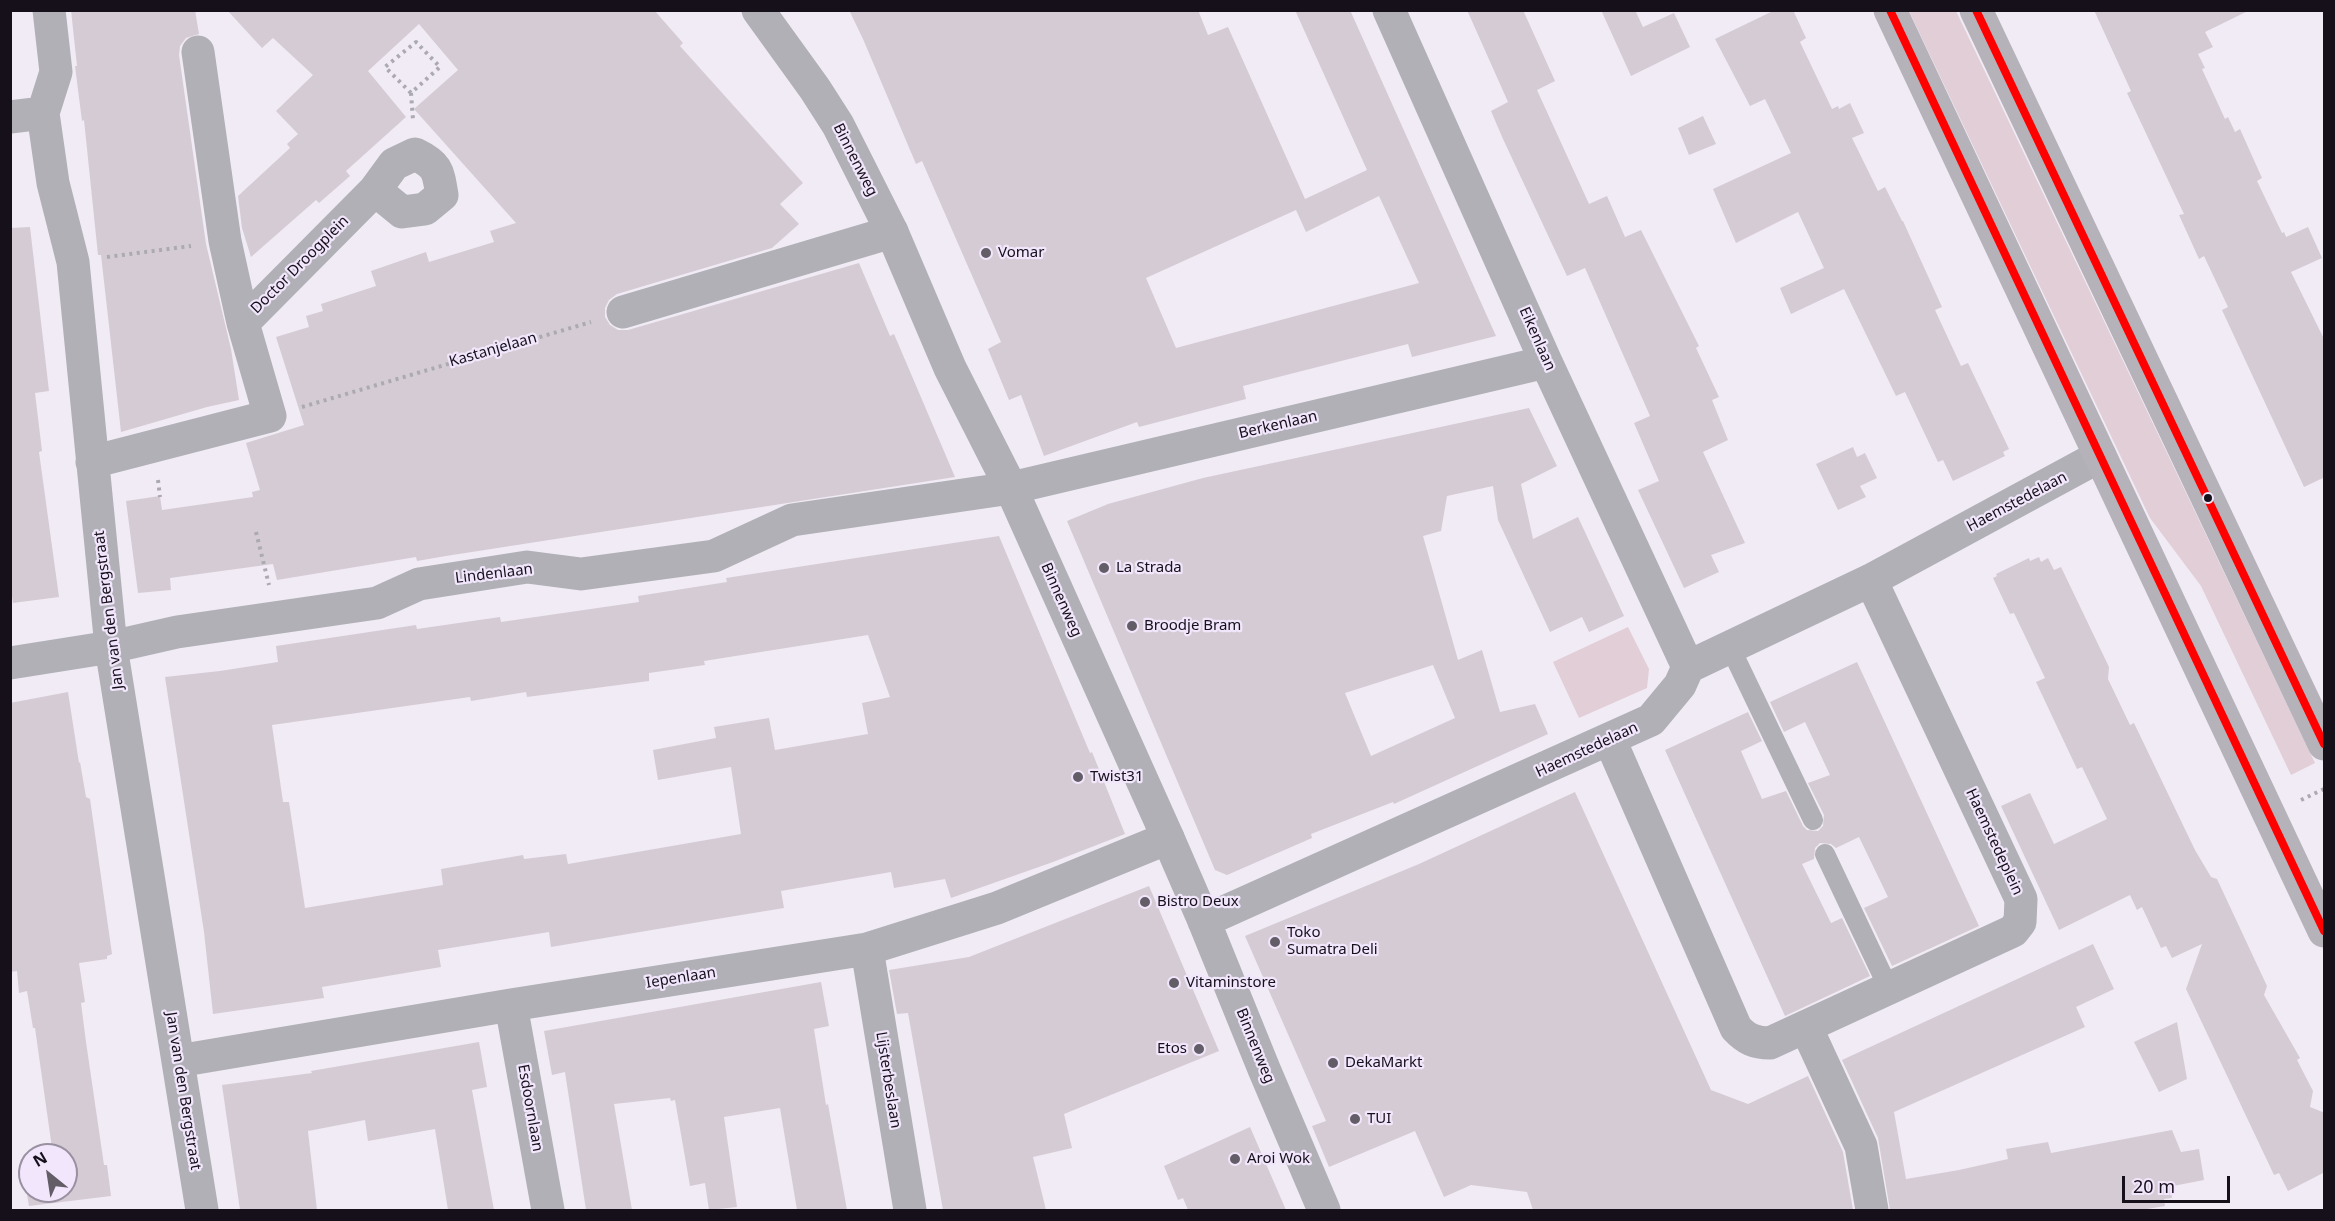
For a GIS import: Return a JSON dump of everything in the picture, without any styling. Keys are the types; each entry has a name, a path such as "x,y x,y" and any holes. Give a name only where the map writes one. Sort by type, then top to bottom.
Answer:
{"main road":[{"path":"1890,10 2100,456 2315,888 2325,931"},
{"path":"1976,10 2325,744"}],"street":[{"name":"Jan van den Bergstraat","path":"49,10 56,72 43,112 52,183 73,262 111,647 202,1210"},
{"name":"Binnenweg","path":"759,10 838,125 892,232 951,368 1011,488 1168,838 1324,1210"},
{"name":"Eikenlaan","path":"1389,10 1546,362 1688,667"},
{"path":"198,52 225,241 243,323"},
{"path":"10,117 43,112"},
{"path":"375,190 402,212 425,210 442,195 438,176 431,161 415,154"},
{"name":"Doctor Droogplein","path":"270,416 243,323 375,190 394,164 415,154"},
{"path":"623,312 892,232"},
{"name":"Berkenlaan","path":"1011,488 1546,362"},
{"path":"92,462 270,416"},
{"name":"Haemstedelaan","path":"1204,921 1651,720 1680,685 1688,667 1872,580 2100,456"},
{"name":"Lindenlaan","path":"10,663 111,647 177,632 377,603 419,584 527,567 581,574 714,556 792,520 1011,488"},
{"name":"Haemstedeplein","path":"1610,740 1736,1028 1744,1037 1756,1043 1770,1043 2013,931 2020,922 2021,900 1872,580"},
{"name":"Iepenlaan","path":"178,1061 511,1005 867,950 997,908 1168,838"},
{"name":"Lijsterbeslaan","path":"867,950 910,1210"},
{"name":"Esdoornlaan","path":"511,1005 548,1210"},
{"path":"1806,1027 1861,1146 1872,1210"}],"lane":[{"path":"1730,647 1813,820"},
{"path":"1825,854 1889,989"}],"path":[{"path":"411,93 440,67 416,42 385,67 411,93 415,154"},
{"path":"73,262 225,241"},
{"name":"Kastanjelaan","path":"270,416 623,312"},
{"path":"256,532 277,618"}],"shaded area":[{"path":"1909,11 1956,11 2315,763 2291,775 2201,586 2150,518"},
{"path":"1628,627 1649,669 1647,688 1579,718 1553,662"}],"building":[{"path":"71,10 195,10 199,34 186,38 180,46 179,55 206,244 231,349 239,400 121,432 101,255 98,255 84,120 82,121 75,66 77,66"},
{"path":"227,10 654,10 683,43 680,46 803,183 780,204 799,224 772,248 617,294 609,300 605,308 605,317 610,325 618,330 628,330 859,263 890,336 894,334 955,477 417,561 416,557 277,580 273,564 170,578 171,590 138,593 126,501 160,496 162,510 253,497 252,492 260,490 246,443 304,425 276,337 309,327 306,316 323,311 321,304 376,286 371,271 426,252 429,262 494,242 490,231 516,223 414,109 458,70 419,24 368,71 406,117 346,171 350,176 319,203 316,200 251,257 242,228 238,196 290,148 287,144 298,134 276,111 313,75 273,38 262,48"},
{"path":"849,10 1198,10 1208,35 1228,27 1305,199 1367,170 1295,10 1350,10 1496,336 1412,357 1408,344 1243,386 1246,399 1139,427 1137,422 1044,456 1021,395 1009,400 988,349 1001,342 922,161 916,164","holes":["1379,196 1419,283 1176,348 1146,278 1296,210 1306,232"]},
{"path":"1467,10 1523,10 1555,81 1537,90 1589,204 1607,196 1625,237 1641,230 1699,346 1696,348 1719,397 1712,400 1728,440 1703,452 1745,543 1711,555 1719,572 1684,588 1638,490 1659,481 1634,423 1650,416 1585,268 1567,276 1503,139 1491,111 1508,102"},
{"path":"1601,10 1635,10 1643,27 1674,13 1690,47 1631,76"},
{"path":"1775,10 1793,10 1806,38 1800,42 1832,109 1838,106 1839,109 1850,103 1864,133 1852,138 1878,191 1885,187 1903,221 1942,307 1935,310 1961,366 1968,363 2009,449 2003,452 2005,456 1953,481 1943,460 1938,462 1905,392 1896,396 1844,289 1791,314 1780,288 1824,268 1798,212 1736,243 1713,189 1791,153 1765,99 1750,106 1715,39"},
{"path":"2094,10 2250,10 2205,32 2213,47 2198,54 2205,68 2202,69 2225,119 2228,117 2235,132 2240,129 2262,178 2257,181 2282,233 2284,232 2286,237 2308,227 2322,258 2291,272 2325,341 2325,477 2304,487 2222,310 2228,307 2204,256 2199,259 2179,215 2184,214 2127,93 2131,91"},
{"path":"1703,116 1716,144 1689,155 1678,128"},
{"path":"30,227 49,391 35,393 42,451 39,452 59,597 13,603 10,583 10,228"},
{"path":"1529,408 1557,466 1521,484 1533,539 1578,517 1624,616 1589,632 1582,617 1550,632 1498,520 1493,486 1447,496 1441,531 1423,536 1458,660 1482,650 1500,712 1535,704 1548,734 1394,804 1393,802 1311,834 1312,838 1227,875 1215,870 1067,521 1108,504 1203,478","holes":["1433,665 1455,718 1371,756 1345,693"]},
{"path":"1853,447 1857,457 1865,453 1877,478 1860,486 1866,497 1838,510 1816,464"},
{"path":"999,536 1125,834 951,898 945,879 894,888 891,872 781,891 784,908 551,947 549,932 438,950 441,967 322,987 324,998 213,1014 204,932 165,677 278,662 276,646 416,625 417,629 500,617 501,622 639,602 638,596 727,582 726,578","holes":["868,635 890,697 862,703 868,734 775,750 769,718 714,727 716,738 653,750 658,780 731,767 741,834 568,864 566,854 524,859 523,855 441,869 443,885 305,908 289,802 283,802 272,725 470,697 471,701 526,692 527,697 649,681 649,673 705,665 704,661"]},
{"path":"2039,557 2041,562 2048,558 2054,570 2061,567 2109,667 2108,679 2130,725 2134,723 2195,850 2211,877 2217,879 2267,986 2264,995 2300,1058 2297,1060 2313,1091 2310,1107 2325,1113 2325,1172 2288,1191 2279,1173 2274,1175 2186,989 2202,944 2172,958 2166,946 2161,948 2142,907 2137,910 2130,895 2059,930 2001,806 2030,793 2054,844 2107,819 2082,767 2077,769 2036,682 2045,678 2014,613 2010,614 1993,578 1997,576 1996,574 2029,558 2030,561"},
{"path":"1857,662 1979,926 1892,966 1864,908 1888,897 1859,837 1836,848 1831,844 1820,843 1815,848 1814,859 1802,864 1831,923 1842,918 1870,976 1785,1016 1665,750 1748,712 1762,741 1741,751 1762,799 1786,791 1803,826 1807,830 1818,831 1823,826 1824,815 1808,783 1830,775 1805,722 1784,732 1770,702"},
{"path":"68,692 79,763 86,797 90,799 112,954 107,956 107,959 79,963 85,1002 81,1003 104,1165 107,1165 111,1196 78,1200 78,1143 51,1143 35,1028 33,1028 27,991 19,993 17,971 10,972 10,703"},
{"path":"1575,792 1711,1090 1748,1104 1808,1076 1843,1152 1853,1210 1533,1210 1527,1192 1471,1185 1444,1197 1415,1131 1329,1167 1312,1126 1326,1121 1245,936 1419,864"},
{"path":"1149,886 1219,1051 1064,1114 1072,1148 1033,1157 1046,1210 943,1210 908,1013 897,1014 889,970 969,957"},
{"path":"2093,944 2114,989 2076,1007 2085,1027 1894,1112 1906,1179 2008,1159 2006,1149 2048,1142 2051,1153 2172,1130 2181,1152 2199,1149 2204,1180 2173,1186 2172,1198 2164,1199 2165,1206 2141,1210 1890,1210 1878,1138 1842,1060"},
{"path":"821,982 829,1026 814,1029 826,1105 828,1104 847,1210 797,1210 780,1108 724,1117 737,1207 709,1210 705,1183 690,1186 675,1100 671,1101 670,1098 614,1104 632,1210 586,1210 565,1072 552,1075 544,1031"},
{"path":"2177,1022 2187,1079 2159,1092 2134,1042"},
{"path":"479,1042 487,1087 472,1090 494,1210 448,1210 435,1129 368,1141 365,1120 308,1131 317,1210 240,1210 222,1085 312,1073 311,1071"},
{"path":"1250,1127 1286,1210 1188,1210 1183,1198 1178,1200 1164,1166"},
{"path":"28,1203 54,1203 29,1206"}],"transit line":[{"path":"1890,10 2324,931"},
{"path":"1976,10 2324,744"}],"place":[{"name":"Vomar","path":"986,253"},
{"name":"La Strada","path":"1104,568"},
{"name":"Broodje Bram","path":"1132,626"},
{"name":"Twist31","path":"1078,777"},
{"name":"Bistro Deux","path":"1145,902"},
{"name":"Toko Sumatra Deli","path":"1275,942"},
{"name":"Vitaminstore","path":"1174,983"},
{"name":"Etos","path":"1199,1049"},
{"name":"DekaMarkt","path":"1333,1063"},
{"name":"TUI","path":"1355,1119"},
{"name":"Aroi Wok","path":"1235,1159"}]}
